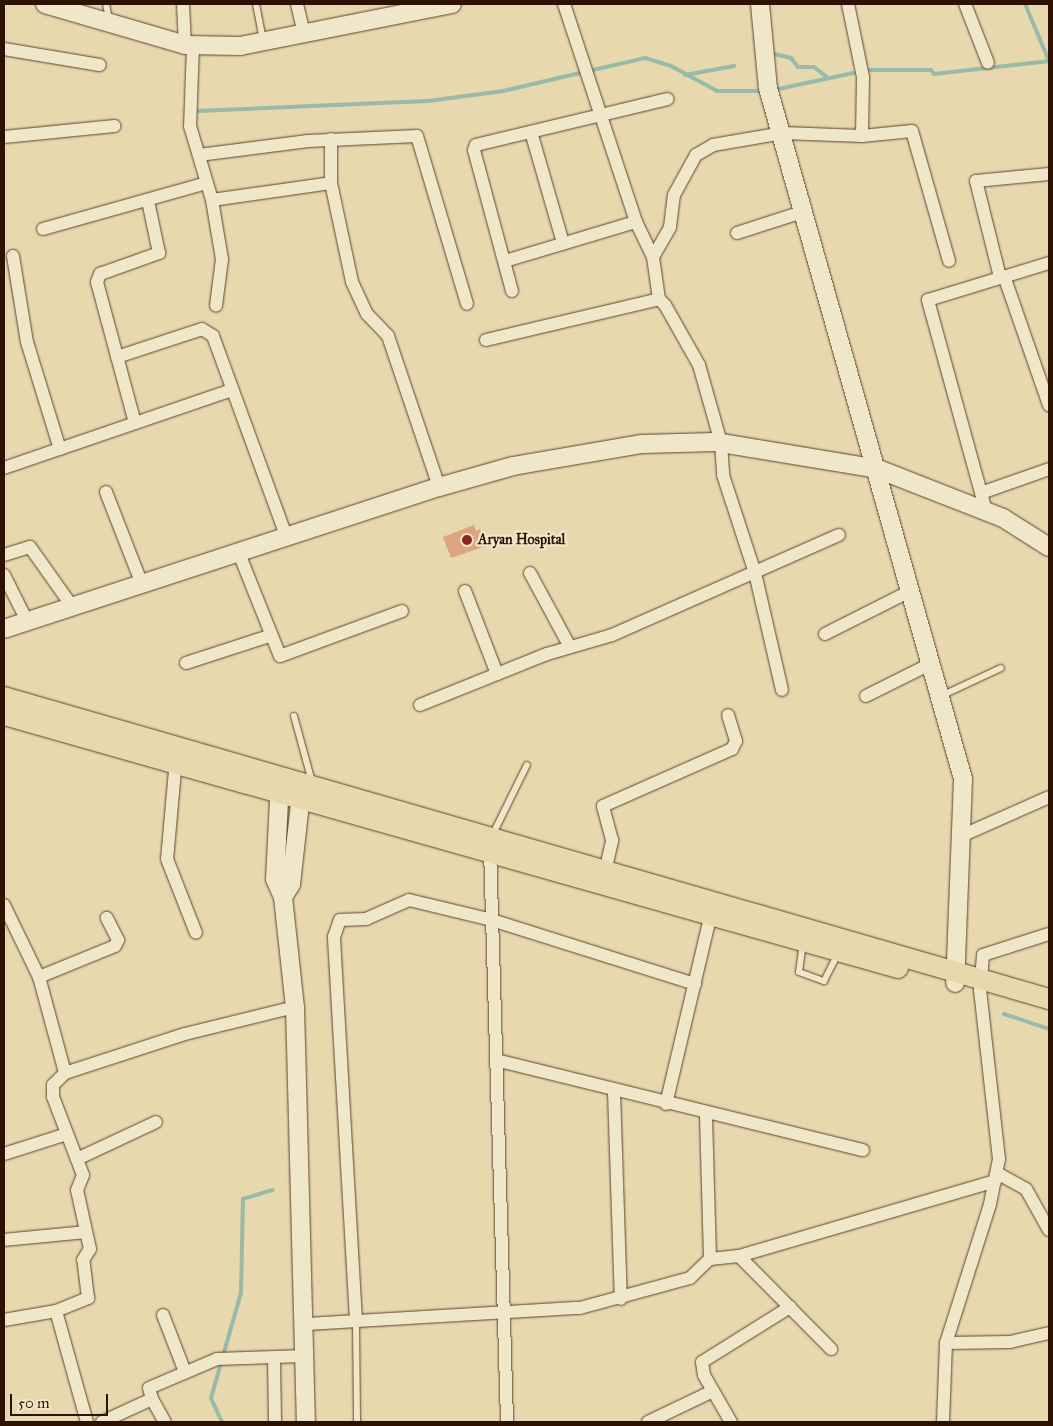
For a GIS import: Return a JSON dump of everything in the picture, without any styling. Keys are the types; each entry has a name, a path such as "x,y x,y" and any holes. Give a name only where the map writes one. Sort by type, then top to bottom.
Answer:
{"main road":[{"path":"4,698 177,757 279,787 305,792 604,875 712,909 979,984 1049,999"},
{"path":"4,715 177,757"},
{"path":"979,984 1049,1011"}],"street":[{"path":"45,4 189,45 240,46 304,34 413,8 443,5"},
{"path":"183,4 189,45 190,126 212,200 222,259 216,306"},
{"path":"297,4 304,34"},
{"path":"564,4 636,222 653,257 659,299 699,365 721,443 723,475 755,573 782,690"},
{"path":"760,4 768,88 784,133 878,469 908,592 963,778 955,977"},
{"path":"848,4 863,77 862,136"},
{"path":"965,4 988,63"},
{"path":"4,49 100,65"},
{"path":"512,290 474,150 482,141 531,132 668,99"},
{"path":"4,137 114,126"},
{"path":"653,257 670,227 674,195 696,155 713,145 784,133 862,136 912,131 949,261"},
{"path":"531,132 563,243"},
{"path":"199,155 331,139 411,133 422,141 467,304"},
{"path":"331,139 331,183 352,282 367,314 388,336 439,486"},
{"path":"1049,174 976,181 1002,276 1045,385 1049,405"},
{"path":"43,229 148,202 207,183"},
{"path":"212,200 331,183"},
{"path":"135,423 97,277 159,253 148,202"},
{"path":"737,233 806,211"},
{"path":"505,260 636,222"},
{"path":"14,256 27,342 60,449"},
{"path":"986,511 928,300 1049,263"},
{"path":"486,340 659,299"},
{"path":"117,357 208,330 286,536"},
{"path":"4,468 232,390"},
{"path":"4,629 141,582 439,486 513,466 642,444 721,443 878,469 986,511 1049,547"},
{"path":"981,493 1049,469"},
{"path":"106,492 141,582"},
{"path":"420,706 497,674 570,647 612,635 839,535"},
{"path":"4,555 30,547 72,606"},
{"path":"238,551 280,656 402,611"},
{"path":"530,574 570,647"},
{"path":"4,575 27,621"},
{"path":"465,591 497,674"},
{"path":"825,634 908,592"},
{"path":"186,663 272,635"},
{"path":"866,696 930,664"},
{"path":"604,875 612,840 603,806 732,749 736,741 728,715"},
{"path":"177,757 167,859 196,933"},
{"path":"279,787 275,879 283,897 295,1007 307,1324 304,1356 306,1422"},
{"path":"283,897 291,884 305,792"},
{"path":"961,836 1049,797"},
{"path":"491,844 507,1422"},
{"path":"356,1320 335,927 340,920 366,919 409,900 492,920 694,984"},
{"path":"4,905 39,977 65,1073"},
{"path":"666,1104 712,909"},
{"path":"39,977 115,946 118,940 107,918"},
{"path":"943,1422 946,1343 996,1177 999,1159 979,984 985,952 1049,934"},
{"path":"4,1320 56,1311 88,1298 83,1260 90,1249 77,1190 83,1175 53,1097 53,1085 65,1073 185,1034 295,1007"},
{"path":"496,1060 614,1092 863,1150"},
{"path":"614,1092 621,1299"},
{"path":"706,1113 710,1259"},
{"path":"77,1158 156,1122"},
{"path":"4,1154 67,1134"},
{"path":"307,1324 503,1310 580,1308 621,1299 690,1278 710,1259 739,1256 996,1177 1026,1189 1049,1230"},
{"path":"4,1240 86,1232"},
{"path":"739,1256 830,1348"},
{"path":"731,1422 713,1390 702,1362 790,1307"},
{"path":"56,1311 87,1422"},
{"path":"163,1315 185,1372"},
{"path":"946,1343 1010,1342 1049,1333"},
{"path":"165,1422 152,1399 149,1388 185,1372 222,1359 304,1356"},
{"path":"274,1358 275,1422"},
{"path":"648,1422 713,1390"},
{"path":"102,1422 152,1399"}],"lane":[{"path":"106,4 110,24"},
{"path":"256,4 263,41"},
{"path":"939,697 1001,668"},
{"path":"294,716 305,792"},
{"path":"491,844 528,765"},
{"path":"805,935 800,972 824,981 840,944"},
{"path":"356,1320 357,1422"}],"building":[{"path":"474,525 476,531 480,529 486,546 451,558 443,537"}],"waterway":[{"path":"870,70 931,70 934,74 1049,61 1025,4"},
{"path":"770,53 791,58 798,67 814,67 827,77"},
{"path":"593,70 645,58 671,66 717,91 760,91"},
{"path":"685,75 734,66"},
{"path":"199,111 428,101 503,91 580,73"},
{"path":"778,89 853,73"},
{"path":"1004,1014 1049,1029"},
{"path":"222,1422 211,1398 241,1293 243,1199 273,1190"}],"place":[{"name":"Aryan Hospital","path":"467,540"}]}
